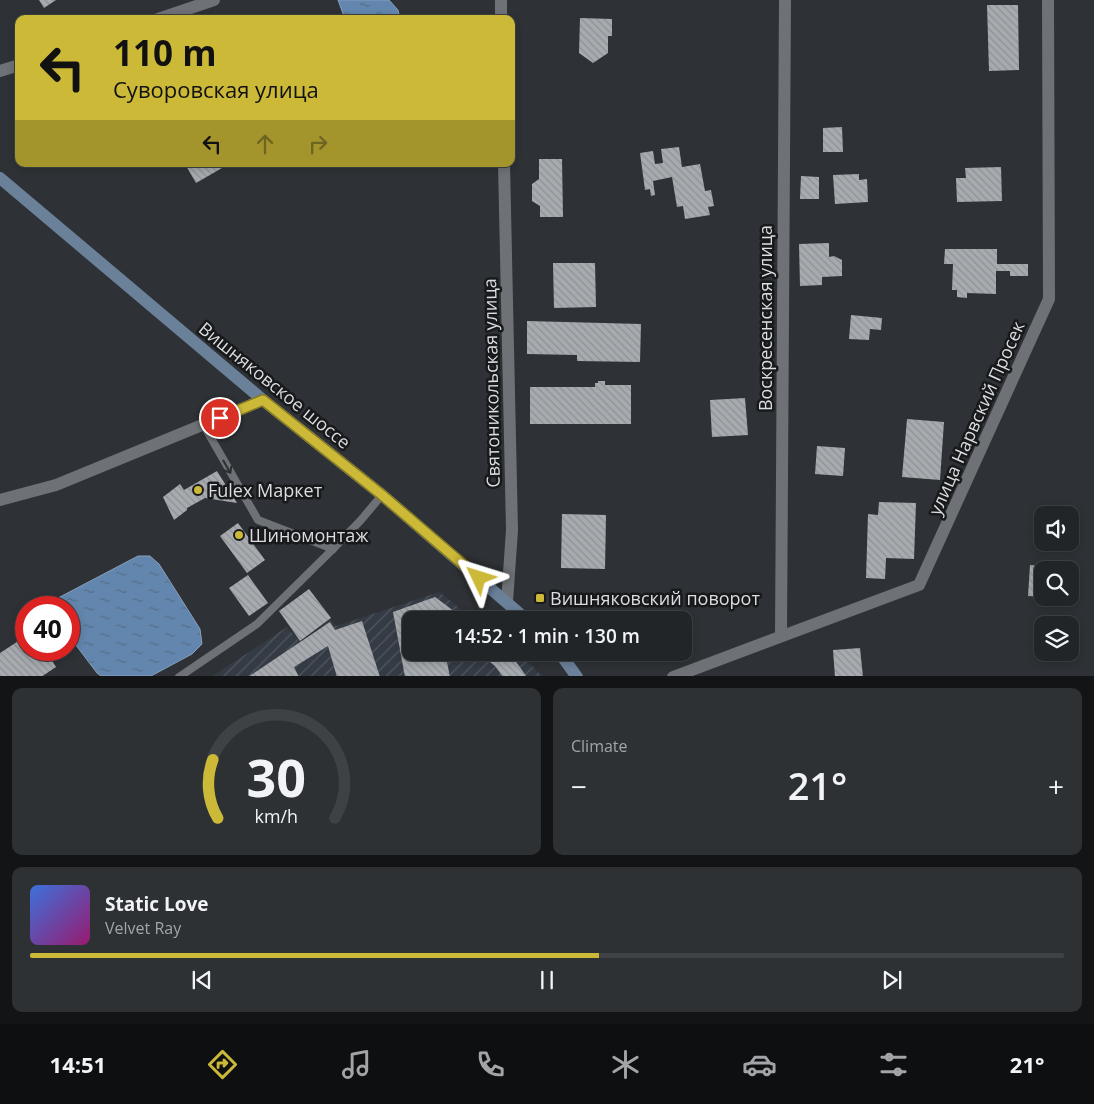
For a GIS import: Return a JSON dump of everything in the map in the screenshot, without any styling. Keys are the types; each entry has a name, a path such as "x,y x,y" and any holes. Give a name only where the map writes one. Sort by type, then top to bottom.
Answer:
{"street":[{"path":"170,15 214,0"},
{"path":"501,0 501,15"},
{"name":"Воскресенская улица","path":"781,636 784,0"},
{"name":"улица Нарвский Просек","path":"673,676 919,585 1049,299 1048,0"},
{"path":"0,71 15,66"},
{"name":"Святоникольская улица","path":"504,167 512,530 506,602"},
{"name":"Вишняковское шоссе","path":"0,178 263,400 382,495 516,611"},
{"path":"0,500 98,473 203,424 263,400"},
{"path":"566,661 578,676"}],"lane":[{"path":"203,424 258,520 333,549"},
{"path":"179,676 257,624 333,549 382,495"}],"shaded area":[{"path":"439,592 463,611 402,611 402,661 527,661 542,676 213,676 287,627 300,642 331,620 336,626"}],"water":[{"path":"338,0 389,0 398,10 399,15 344,15"},
{"path":"138,556 150,556 159,564 200,629 202,644 192,654 151,676 101,676 80,651 80,596 62,596"}],"building":[{"path":"39,0 56,0 44,8"},
{"path":"987,5 1018,5 1019,70 989,71"},
{"path":"580,18 612,19 612,36 608,36 608,53 593,63 579,53"},
{"path":"842,127 843,152 823,152 823,128"},
{"path":"679,147 682,167 700,164 705,191 711,190 714,206 708,207 710,215 685,219 683,206 677,207 672,177 653,181 655,195 651,196 650,189 645,190 640,153 653,151 655,164 663,163 661,149"},
{"path":"539,159 562,159 563,217 540,217 540,206 532,201 532,184 539,179"},
{"path":"187,167 224,167 196,183"},
{"path":"1001,167 1002,201 957,202 956,178 966,178 965,168"},
{"path":"859,174 859,180 867,179 868,202 835,204 833,175"},
{"path":"801,176 819,177 819,199 800,199"},
{"path":"829,243 829,257 834,256 842,260 842,276 822,277 822,285 800,286 799,244"},
{"path":"945,249 997,249 997,264 1028,264 1028,276 1010,276 1010,271 996,271 996,294 967,293 967,298 957,297 957,290 952,290 953,264 944,264"},
{"path":"553,263 595,263 596,307 554,308"},
{"path":"851,315 882,318 881,330 870,329 869,340 849,339"},
{"path":"527,321 641,324 640,362 577,361 577,355 527,354"},
{"path":"598,381 605,381 605,385 631,385 631,424 530,424 530,387 595,387 595,383 598,383"},
{"path":"745,398 748,435 712,437 710,400"},
{"path":"907,419 944,422 940,480 902,477"},
{"path":"817,446 845,448 843,476 815,474"},
{"path":"217,471 237,503 205,498 187,508 174,520 163,497 180,484 184,490"},
{"path":"879,502 916,503 914,559 886,558 885,579 866,578 868,514 878,515"},
{"path":"562,514 606,515 605,569 561,568"},
{"path":"238,523 265,560 247,573 220,536"},
{"path":"1030,565 1034,565 1034,596 1028,596"},
{"path":"248,575 268,603 249,616 229,588"},
{"path":"309,589 331,618 300,641 279,611"},
{"path":"435,597 454,611 402,611 402,661 393,612"},
{"path":"362,621 380,676 337,676 328,646 294,667 298,676 249,676 330,622 335,630"},
{"path":"15,643 15,661 52,661 56,667 42,676 0,676 0,653"},
{"path":"860,648 863,676 835,676 833,650"},
{"path":"402,661 447,661 450,676 405,676"},
{"path":"489,661 515,661 526,676 502,676"}],"place":[{"name":"Fulex Маркет","path":"198,490"},
{"name":"Шиномонтаж","path":"239,535"},
{"name":"Вишняковский поворот","path":"540,598"}],"route":[{"path":"220,418 263,400 382,495 479,578"}]}
